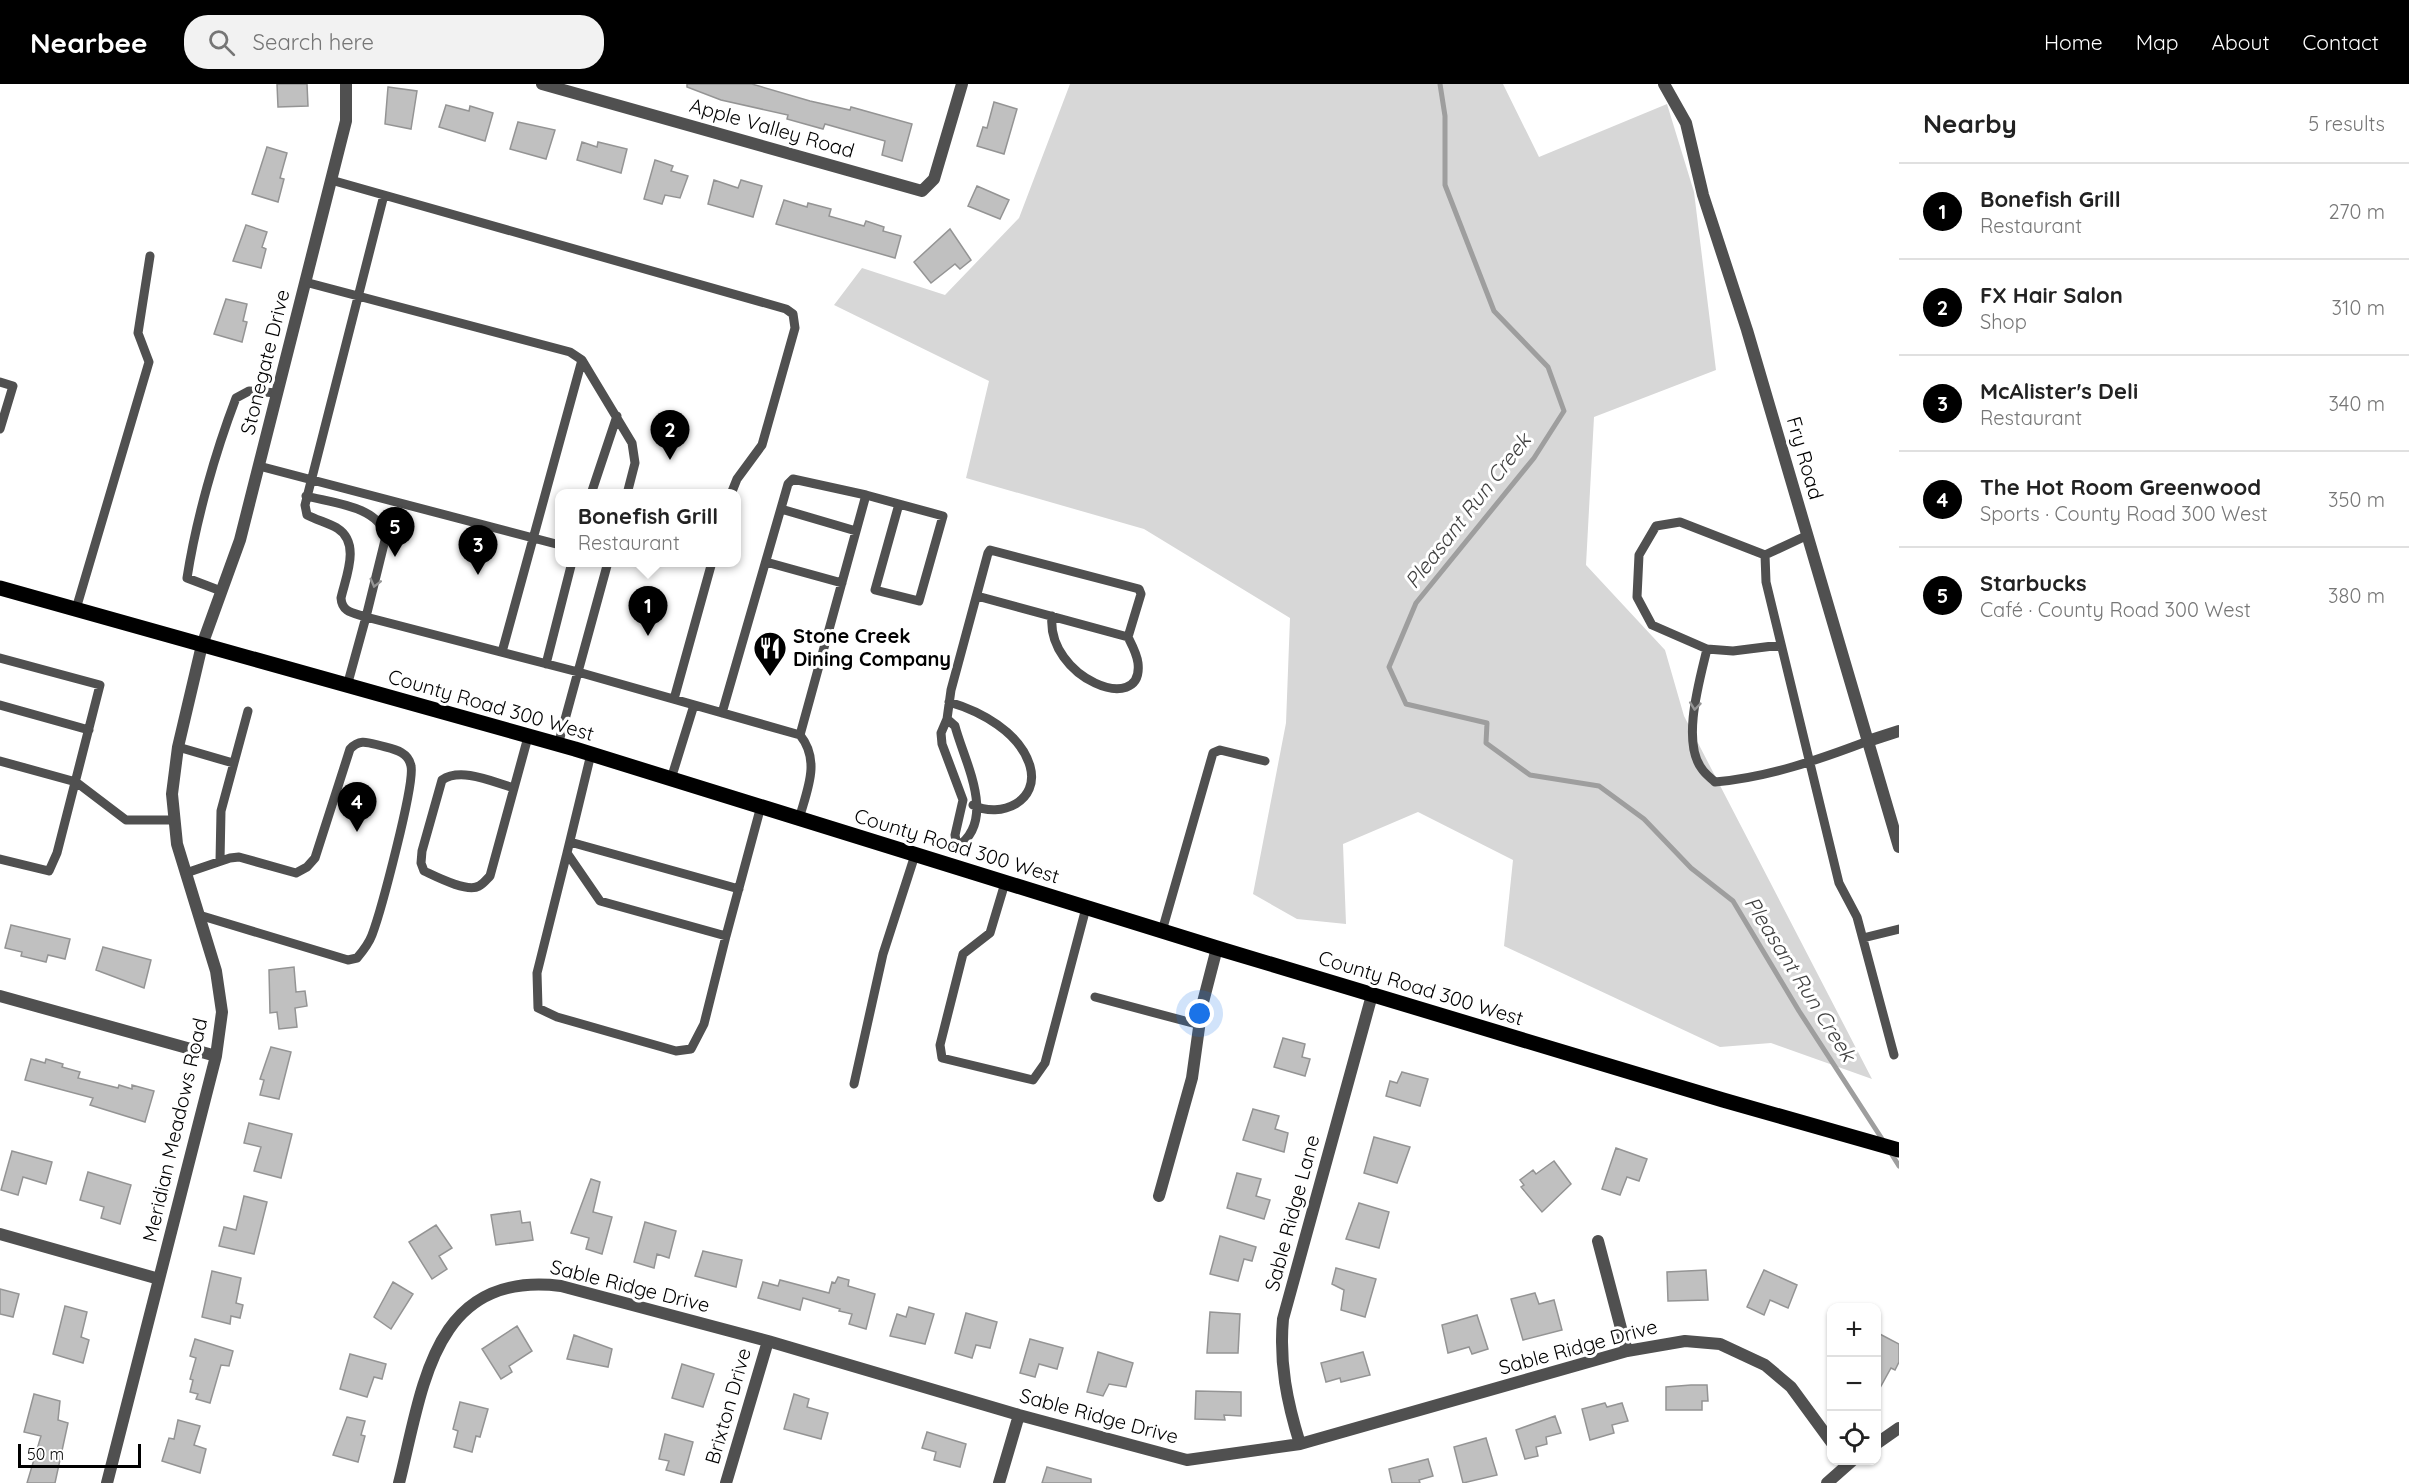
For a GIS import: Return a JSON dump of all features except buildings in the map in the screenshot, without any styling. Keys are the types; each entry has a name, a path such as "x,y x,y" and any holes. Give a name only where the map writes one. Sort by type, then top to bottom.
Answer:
{"main road":[{"name":"County Road 300 West","path":"0,588 591,754 1372,995 1899,1150"}],"street":[{"name":"Stonegate Drive","path":"201,645 240,540 346,121 346,84"},
{"name":"Apple Valley Road","path":"542,84 922,191 934,179 962,84"},
{"name":"Fry Road","path":"1664,84 1686,123 1703,195 1747,330 1899,847"},
{"name":"Meridian Meadows Road","path":"107,1483 216,1056 222,1012 216,971 177,844 172,794 178,747 201,645"},
{"path":"1868,741 1899,731"},
{"path":"1159,1196 1192,1078 1202,1006 1217,948"},
{"name":"Sable Ridge Lane","path":"1300,1444 1288,1404 1281,1361 1284,1318 1372,995"},
{"path":"0,996 216,1056"},
{"path":"0,1234 159,1279"},
{"path":"1598,1241 1627,1351"},
{"name":"Sable Ridge Drive","path":"399,1483 425,1379 443,1336 465,1308 497,1290 534,1283 561,1286 768,1341 1019,1415 1187,1460 1300,1444 1627,1351 1685,1341 1708,1342 1752,1357 1779,1376 1827,1437"},
{"name":"Brixton Drive","path":"726,1483 768,1341"},
{"path":"999,1483 1019,1415"},
{"path":"1881,1441 1899,1428"},
{"path":"1827,1483 1845,1465"}],"lane":[{"path":"331,180 786,309 793,314 795,328 762,445 737,479 733,489"},
{"path":"384,195 306,496 307,515 338,528 348,538 351,549 341,606 345,610 366,616 578,672 800,735 810,747 811,761 810,781 799,819"},
{"path":"76,609 149,363 138,333 150,256"},
{"path":"305,282 570,352 582,360 617,416 635,453 635,463 628,489"},
{"path":"501,652 582,360"},
{"path":"0,382 13,386 0,429"},
{"path":"221,591 188,578 198,528 227,421 236,398 249,391 277,393"},
{"path":"593,489 617,416"},
{"path":"259,466 555,545"},
{"path":"722,713 788,484 793,479 866,495 899,504 943,516 919,601 875,590 899,504"},
{"path":"800,735 866,495"},
{"path":"306,496 368,513 383,524 386,536 347,686"},
{"path":"781,509 856,531"},
{"path":"1781,645 1733,651 1707,649 1652,625 1637,597 1640,555 1656,526 1680,522 1765,555 1808,535"},
{"path":"951,866 957,847 954,835 963,800 942,744 941,733 947,718 949,702 988,553 993,549 1138,589 1141,594 1128,637 1137,657 1136,678 1127,687 1112,689 1086,678 1066,663 1052,638 1052,616"},
{"path":"1765,555 1766,582 1839,883 1857,917 1894,1055"},
{"path":"766,562 842,583"},
{"path":"546,664 571,567"},
{"path":"558,745 607,567"},
{"path":"674,699 711,567"},
{"path":"977,596 1128,637"},
{"path":"1707,649 1694,712 1693,740 1700,768 1715,782 1749,779 1809,763 1868,741"},
{"path":"0,658 100,685 57,854 50,871 0,859"},
{"path":"949,702 976,710 989,718 1018,746 1031,768 1028,789 1018,804 995,811 977,807 963,800"},
{"path":"0,705 89,730"},
{"path":"671,779 694,705"},
{"path":"220,861 220,812 248,711"},
{"path":"947,718 955,726 971,773 977,807 967,840 957,847"},
{"path":"514,788 460,774 450,775 442,780 422,851 421,863 424,871 448,882 473,888 479,887 490,876 514,788 528,736"},
{"path":"186,873 239,857 296,873 302,870 315,858 350,749 354,744 364,741 398,750 408,759 412,775 396,847 372,936 357,958 348,960 200,915"},
{"path":"178,747 233,763"},
{"path":"1162,931 1213,753 1220,750 1265,761"},
{"path":"591,754 537,973 538,1008 557,1017 676,1051 691,1049 704,1024 761,806"},
{"path":"0,761 76,782 126,820 175,820"},
{"path":"570,842 739,889"},
{"path":"567,853 600,901 726,936"},
{"path":"854,1084 883,954 915,855"},
{"path":"1005,883 990,933 963,954 940,1045 942,1058 1033,1080 1045,1063 1086,908"},
{"path":"1863,938 1899,929"},
{"path":"1095,997 1200,1024"}],"shaded area":[{"path":"1070,84 1503,84 1539,157 1667,104 1694,192 1716,370 1594,417 1586,565 1665,650 1684,716 1872,1079 1771,1043 1720,1047 1504,946 1513,860 1418,812 1343,844 1346,924 1297,919 1253,894 1286,723 1290,618 1144,529 966,478 989,381 834,305 862,268 945,295 1019,218"}],"waterway":[{"name":"Pleasant Run Creek","path":"1440,84 1445,116 1445,185 1494,311 1548,367 1564,411 1534,458 1416,603 1389,667 1406,704 1487,723 1486,743 1530,775 1599,786 1644,819 1691,868 1733,901 1799,1011 1884,1142"},
{"name":"Pleasant Run Creek","path":"1889,1150 1899,1166"}],"place":[{"name":"FX Hair Salon","path":"670,460"},
{"name":"Starbucks","path":"395,557"},
{"name":"McAlister's Deli","path":"478,575"},
{"name":"Bonefish Grill","path":"648,636"},
{"name":"Stone Creek Dining Company","path":"770,677"},
{"name":"The Hot Room Greenwood","path":"357,832"}]}
